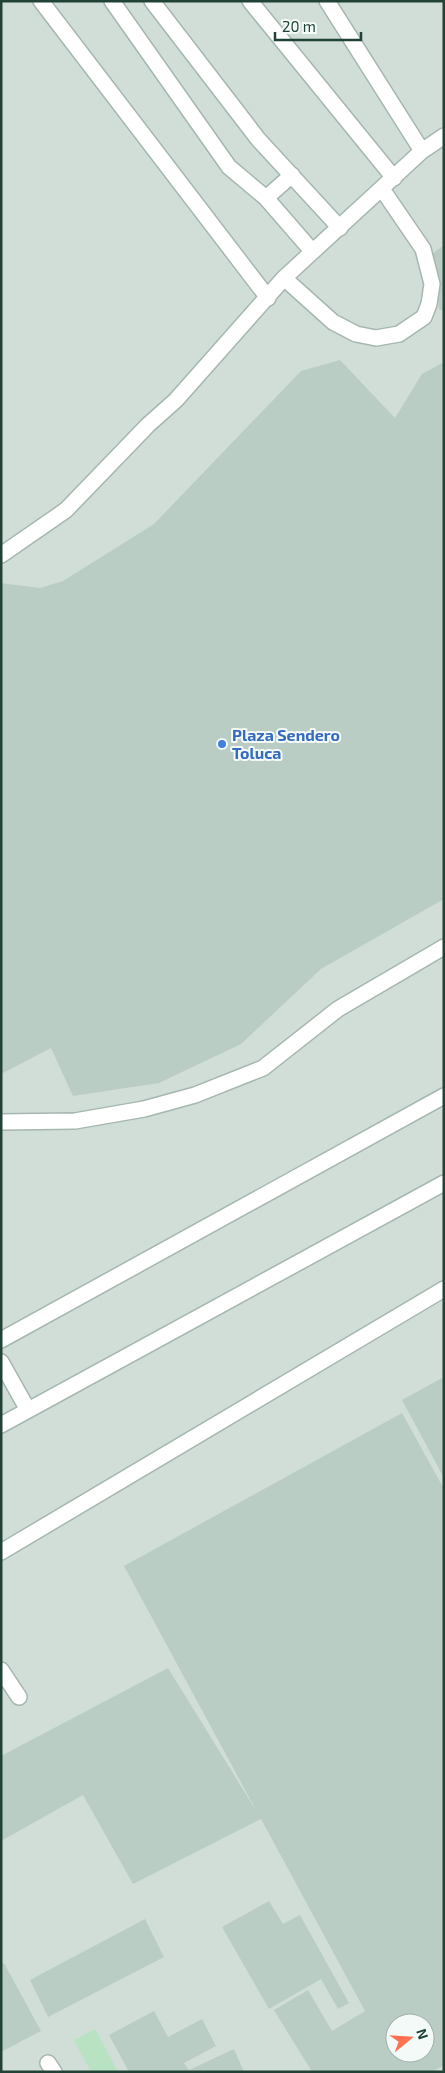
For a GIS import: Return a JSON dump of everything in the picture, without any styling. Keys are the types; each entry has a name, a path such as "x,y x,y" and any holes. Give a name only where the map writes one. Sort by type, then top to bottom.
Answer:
{"lane":[{"path":"41,1 268,298"},
{"path":"112,1 229,167 266,198 312,251"},
{"path":"152,1 258,139 340,228"},
{"path":"250,1 394,178"},
{"path":"326,1 422,151"},
{"path":"1,555 66,510 148,425 176,400 284,278 422,151 444,136"},
{"path":"266,198 292,175"},
{"path":"284,278 333,322 356,334 376,338 399,334 424,317 429,304 432,284 423,249 382,189"},
{"path":"1,1122 75,1121 144,1109 195,1095 263,1068 338,1009 444,948"},
{"path":"1,1340 444,1096"},
{"path":"1,1425 444,1183"},
{"path":"1,1552 444,1290"},
{"path":"1,1362 28,1410"},
{"path":"1,1670 19,1697"}],"shaded area":[{"path":"1,1 444,1 444,2072 1,2072"}],"green space":[{"path":"95,2029 118,2072 91,2072 74,2040"}],"building":[{"path":"444,245 444,312 439,309 432,254"},
{"name":"Plaza Sendero Toluca","path":"340,360 395,418 422,374 444,362 444,899 321,969 241,1044 159,1083 73,1096 51,1048 1,1074 1,583 40,588 63,581 154,524 301,371"},
{"path":"444,1377 444,1478 402,1400"},
{"path":"402,1413 444,1489 444,2065 432,2072 312,2072 274,2010 308,1990 332,2031 365,2011 261,1819 133,1884 83,1795 1,1841 1,1756 168,1668 257,1812 124,1566"},
{"path":"269,1901 283,1924 300,1915 349,2003 338,2009 321,1979 269,2009 222,1927"},
{"path":"145,1919 164,1957 48,2017 30,1980"},
{"path":"4,1963 41,2031 1,2052 1,1965"},
{"path":"154,2011 168,2037 202,2019 216,2046 184,2063 189,2070 234,2049 244,2072 129,2072 109,2035"}],"place":[{"name":"Plaza Sendero Toluca","path":"222,744"}]}
